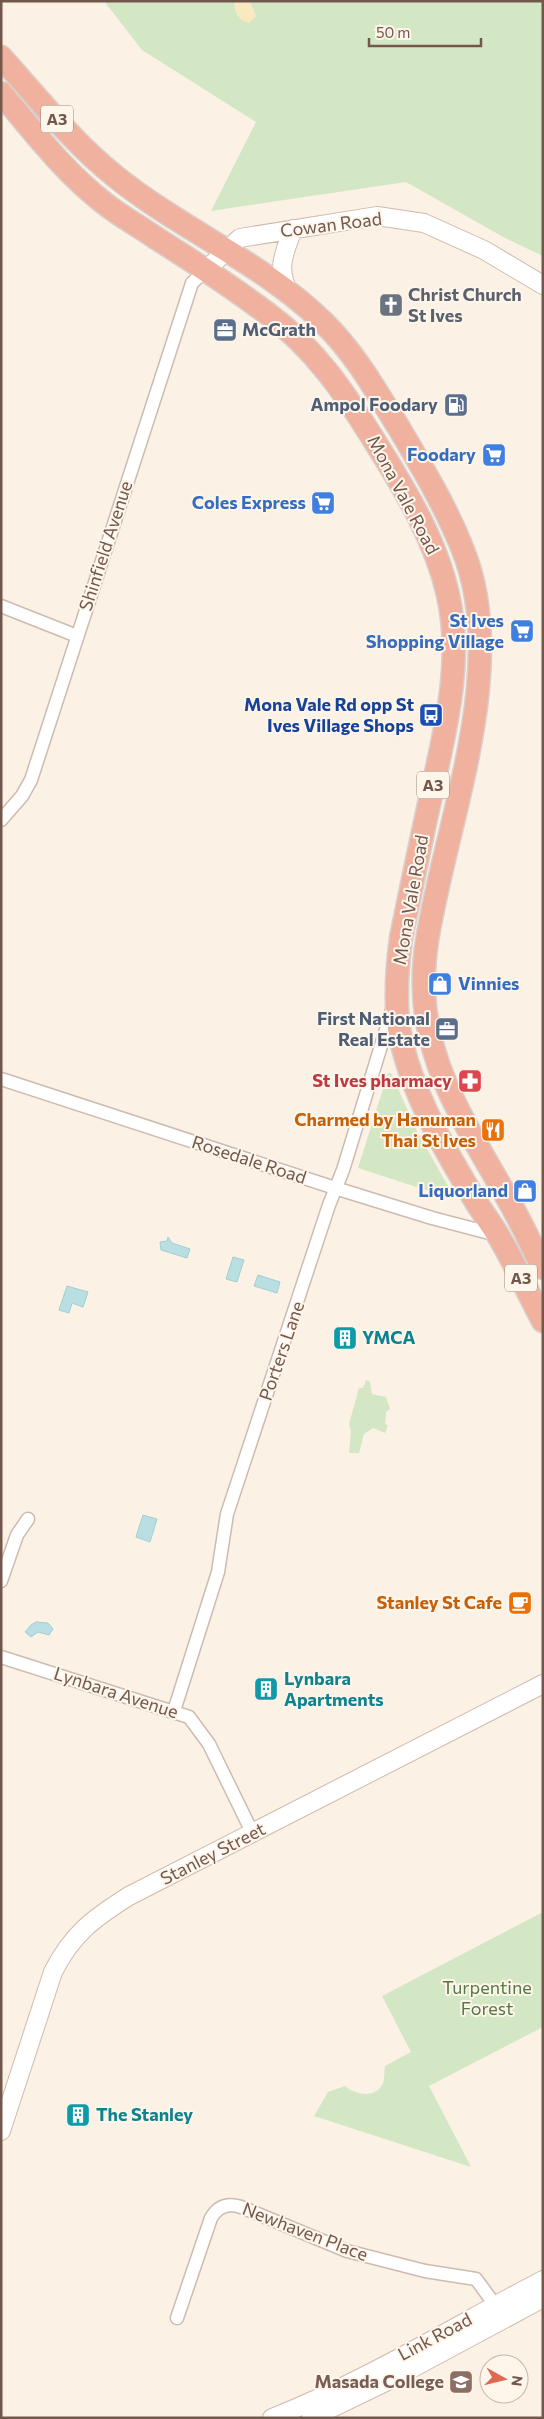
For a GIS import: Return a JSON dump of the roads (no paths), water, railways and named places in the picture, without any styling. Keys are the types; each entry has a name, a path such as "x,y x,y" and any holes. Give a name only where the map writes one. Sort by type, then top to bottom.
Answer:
{"highway":[{"name":"Mona Vale Road","path":"1,57 76,141 117,178 289,293 323,322 338,338 377,392 436,492 470,572 480,637 479,687 470,741 426,939 424,990 429,1034 444,1081 537,1248 543,1268"},
{"name":"Mona Vale Road","path":"1,93 44,145 79,182 105,204 206,270 290,331 327,369 343,390 394,471 418,517 442,573 449,597 454,643 452,692 397,965 399,1028 405,1056 417,1090 439,1135 478,1205 499,1235 543,1321"}],"street":[{"name":"Cowan Road","path":"206,270 240,238 377,216 424,224 484,250 543,285"},
{"path":"289,293 282,279 283,258 294,229"},
{"name":"Shinfield Avenue","path":"1,820 22,796 31,780 192,283 206,270"},
{"path":"1,606 77,636"},
{"name":"Porters Lane","path":"174,1711 218,1572 227,1514 306,1279 397,992"},
{"name":"Rosedale Road","path":"1,1079 335,1188 432,1218 499,1235"},
{"path":"499,1235 537,1248"},
{"path":"1,1581 17,1535 28,1519"},
{"name":"Lynbara Avenue","path":"1,1656 189,1717 203,1734 254,1834"},
{"name":"Stanley Street","path":"1,2131 46,1988 64,1950 88,1923 129,1896 254,1834 543,1684"},
{"name":"Newhaven Place","path":"177,2318 211,2218 218,2208 230,2205 241,2207 347,2251 425,2272 476,2279 495,2305"},
{"name":"Link Road","path":"272,2418 316,2400 543,2280"},
{"name":"Link Road","path":"311,2418 394,2378 543,2298"}],"water":[{"path":"168,1237 172,1243 190,1249 187,1258 161,1250 160,1242 167,1241"},
{"path":"233,1257 244,1260 237,1282 226,1279"},
{"path":"258,1275 280,1282 277,1293 254,1286"},
{"path":"67,1286 88,1292 83,1307 72,1303 69,1313 59,1310"},
{"path":"143,1515 157,1519 150,1542 136,1537"},
{"path":"36,1622 48,1623 53,1629 49,1635 38,1632 31,1637 25,1632"}],"place":[{"name":"Christ Church St Ives","path":"391,305"},
{"name":"McGrath","path":"225,330"},
{"name":"Ampol Foodary","path":"456,405"},
{"name":"Foodary","path":"494,455"},
{"name":"Coles Express","path":"323,503"},
{"name":"St Ives Shopping Village","path":"522,631"},
{"name":"Mona Vale Rd opp St Ives Village Shops","path":"431,715"},
{"name":"Vinnies","path":"440,984"},
{"name":"First National Real Estate","path":"447,1029"},
{"name":"St Ives pharmacy","path":"470,1081"},
{"name":"Charmed by Hanuman Thai St Ives","path":"493,1130"},
{"name":"Liquorland","path":"525,1191"},
{"name":"YMCA","path":"345,1338"},
{"name":"Stanley St Cafe","path":"520,1603"},
{"name":"Lynbara Apartments","path":"266,1689"},
{"name":"The Stanley","path":"78,2115"},
{"name":"Masada College","path":"461,2382"}],"park label":[{"name":"Turpentine Forest","path":"487,1998"}]}
